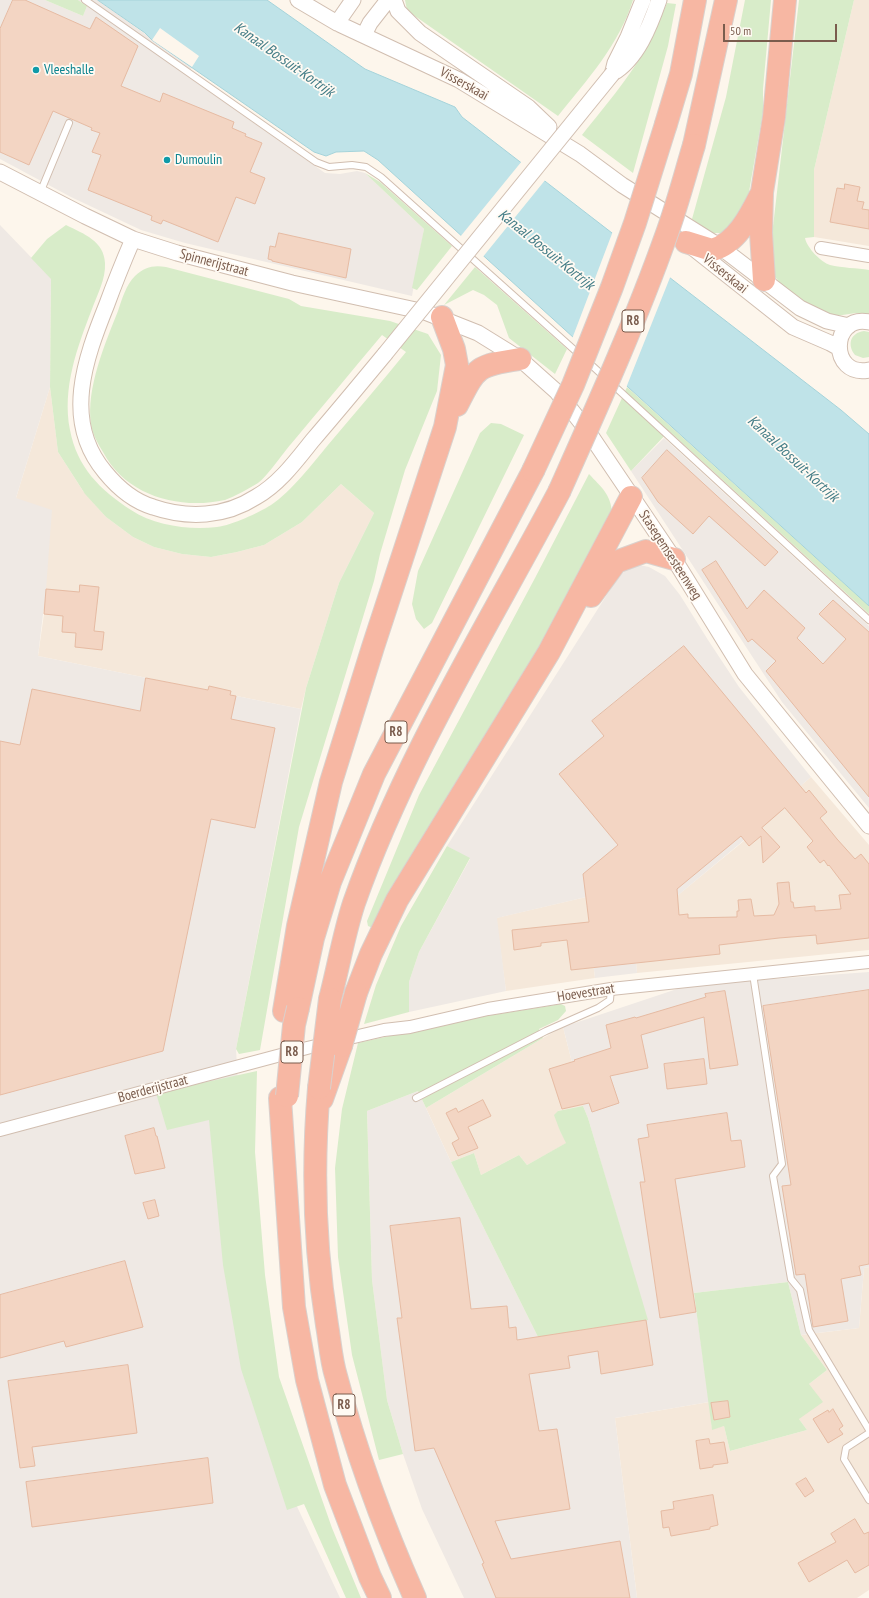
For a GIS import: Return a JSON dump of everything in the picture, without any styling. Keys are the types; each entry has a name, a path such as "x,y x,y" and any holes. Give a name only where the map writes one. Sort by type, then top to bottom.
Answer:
{"highway":[{"name":"R8","path":"380,1598 334,1485 306,1380 294,1307 283,1137 284,1097 276,1061 330,882 374,774 533,471 573,385 612,287 635,223 681,74 695,0"},
{"name":"R8","path":"415,1598 397,1557 367,1478 335,1375 320,1280 314,1201 317,1115 323,1087 330,1000 354,904 388,821 423,744 559,492 598,404 639,305 666,235 694,145 726,0"},
{"path":"764,280 761,243 762,192 774,117 784,0"},
{"path":"686,242 712,250 719,246 734,236 744,225 762,192"},
{"path":"442,317 453,346 457,365 446,427"},
{"path":"291,1009 298,926 331,782 373,647 446,427 470,379 476,372 488,365 520,359"},
{"path":"323,1087 341,1046 356,993 371,954 397,900 549,652 631,497"},
{"path":"549,652 616,562 646,551 674,559"}],"street":[{"name":"Visserskaai","path":"298,0 337,23 459,80 580,154 622,184 719,246 793,304 806,312 827,321 850,326"},
{"path":"337,23 352,0"},
{"path":"364,35 370,23 388,0"},
{"path":"394,0 398,11 420,33 528,107 580,154"},
{"path":"613,73 615,63 628,37 642,0"},
{"path":"133,239 91,346 83,378 80,406 86,440 96,460 111,480 143,504 170,512 199,515 218,513 233,508 258,497 297,459 385,354 613,73 623,67 648,28 660,0"},
{"name":"Spinnerijstraat","path":"0,172 133,239 177,253 292,283 400,305 442,317"},
{"name":"Visserskaai","path":"622,184 686,242 793,327 839,348"},
{"path":"821,248 869,256"},
{"name":"Stasegemsesteenweg","path":"442,317 478,333 520,359 557,392 600,448 631,497 674,559 745,674 780,719 869,826"},
{"path":"868,372 858,370 847,364 842,358 839,348 840,337 850,326 856,323 869,322"},
{"name":"Hoevestraat","path":"307,1048 384,1030 410,1027 488,1009 612,989 869,962"},
{"name":"Boerderijstraat","path":"0,1130 307,1048"}],"lane":[{"path":"85,0 316,162 329,167 352,165 366,167 381,177 632,402 869,620"},
{"path":"40,193 69,123"},
{"path":"753,974 782,1164 773,1176 791,1279 800,1290 809,1330 869,1431 846,1448 844,1459 869,1500"},
{"path":"416,1098 546,1031 598,1008 610,1000 612,989"}],"shaded area":[{"path":"0,0 45,0 83,16 87,6 78,0 98,0 152,39 199,56 187,76 325,173 340,174 357,171 365,173 424,229 412,296 185,243 141,230 71,197 0,159"},
{"path":"854,0 869,0 869,246 814,237 814,170"},
{"path":"0,225 51,278 50,387 16,498 52,510 46,589 38,656 301,709 236,1049 239,1103 293,1498 340,1598 0,1598"},
{"path":"50,387 58,452 83,491 106,517 133,537 154,547 182,554 211,557 264,545 302,522 341,484 374,513 339,583 306,688 301,709 38,656 44,614 16,498"},
{"path":"664,438 869,626 869,808 782,702 631,471"},
{"path":"639,565 649,567 665,576 680,595 739,687 811,777 770,812 773,816 634,932 637,973 595,978 586,897 497,918 506,991 409,1012 409,982 419,952 470,859 447,846 615,582 627,568"},
{"path":"811,777 869,845 869,950 637,973 633,932 773,817 769,812"},
{"path":"586,897 595,978 506,991 496,918"},
{"path":"869,972 869,1267 864,1268 859,1328 801,1335 788,1282 694,1293 709,1402 615,1418 637,1598 464,1598 422,1509 403,1454 387,1400 372,1280 367,1111 418,1091 451,1162 538,1337 647,1320 588,1118 583,1106 563,1027 689,985"},
{"path":"563,1027 583,1106 558,1111 560,1131 567,1143 527,1165 519,1155 481,1175 474,1153 451,1162 426,1108"},
{"path":"869,1267 869,1590 857,1598 637,1598 615,1418 709,1402 712,1429 724,1426 730,1451 807,1430 799,1419 809,1384 827,1370 801,1335 859,1328 864,1268"}],"green space":[{"path":"45,0 78,0 87,6 83,16"},
{"path":"405,0 633,0 627,16 611,47 558,116 412,14 407,10"},
{"path":"745,0 771,0 763,89 763,112 746,209 731,228 721,233 712,233 692,219 726,97"},
{"path":"799,0 854,0 814,170 814,237 805,238 811,250 819,258 830,265 869,270 869,314 856,313 829,317 803,302 780,283 772,273 770,253"},
{"path":"667,3 676,4 668,46 633,173 582,135 620,88 645,50"},
{"path":"365,173 380,182 452,246 417,290 412,288 424,229"},
{"path":"66,225 92,239 101,249 104,255 105,263 103,281 76,353 69,384 68,414 73,443 84,466 100,486 131,510 151,520 172,526 195,528 217,527 245,518 271,505 287,492 302,476 406,352 382,335 258,483 225,500 207,503 172,501 155,496 140,489 125,479 113,467 94,435 91,424 90,410 91,396 98,366 123,297 132,280 142,271 157,266 166,267 289,299 301,306 390,321 428,334 441,355 437,391 405,470 380,554 374,581 299,827 260,1050 239,1054 236,1049 306,688 339,583 374,513 341,484 302,522 264,545 211,557 182,554 154,547 133,537 106,517 85,494 58,452 50,387 51,279 31,258 47,239"},
{"path":"475,267 567,349 555,374 509,338 497,305 484,295 473,290 444,305"},
{"path":"864,331 869,332 869,357 863,358 855,355 851,347 851,340 856,334"},
{"path":"627,387 869,606 869,614 669,431 631,471 606,433"},
{"path":"491,423 501,424 524,435 432,623 424,629 416,619 412,604 418,571 480,433"},
{"path":"589,474 601,487 610,501 612,513 582,583 373,928 368,926 367,921 419,795"},
{"path":"447,846 470,858 419,952 409,982 409,1012 364,1024 376,985 401,926"},
{"path":"561,1004 565,1006 566,1011 558,1020 539,1029 543,1038 426,1108 418,1091 367,1111 372,1280 387,1400 403,1454 379,1460 352,1355 338,1257 335,1168 342,1109 358,1043 461,1020"},
{"path":"257,1071 255,1152 265,1275 279,1377 332,1528 361,1598 346,1598 304,1504 287,1510 241,1369 223,1265 209,1120 167,1130 156,1093"},
{"path":"583,1106 588,1118 648,1320 538,1337 451,1162 474,1153 481,1175 519,1155 527,1165 566,1143 554,1115 558,1111"},
{"path":"788,1282 801,1335 827,1370 809,1384 823,1402 799,1419 807,1430 730,1451 724,1426 712,1430 694,1293"}],"water":[{"name":"Kanaal Bossuit-Kortrijk","path":"98,0 267,0 365,69 455,107 462,117 841,410 869,434 869,606 378,160 364,151 336,152 326,156 314,152 152,40 145,33"}],"pier":[{"path":"160,28 199,56 192,67 152,40"},
{"path":"522,161 546,179 482,258 460,237"},
{"path":"613,231 671,275 626,388 572,339"}],"building":[{"path":"13,0 25,0 90,29 96,17 138,46 121,86 160,102 163,93 234,122 232,128 246,134 245,136 262,143 250,172 265,178 255,204 236,197 218,242 163,220 161,224 151,220 152,216 88,190 101,155 92,152 100,133 53,111 29,165 0,152 0,29"},
{"path":"845,184 860,187 857,201 864,202 862,209 869,210 869,229 830,222 837,188 844,189"},
{"path":"279,233 351,249 346,278 268,259 270,246 275,247"},
{"path":"667,450 778,552 765,566 709,516 693,534 658,502 642,478"},
{"path":"716,561 747,609 764,590 805,628 797,638 823,664 846,639 819,614 833,600 869,632 869,797 766,671 776,661 752,639 748,642 702,570"},
{"path":"80,585 99,587 94,631 104,632 102,650 75,647 76,633 62,632 63,616 44,614 46,589 79,592"},
{"path":"684,646 806,793 809,790 827,812 820,818 837,839 855,859 861,854 869,864 869,938 817,944 816,935 779,938 719,945 720,954 571,970 567,940 541,943 541,946 514,950 512,930 589,922 583,874 618,845 559,774 604,736 592,721","holes":["785,808 813,841 807,847 820,863 824,860 828,866 829,865 851,894 839,895 841,909 815,911 815,906 794,908 793,902 791,902 789,882 777,883 779,904 774,915 754,916 751,899 738,900 739,911 737,911 737,917 688,918 688,914 679,915 677,889 741,836 749,846 761,836 763,863 780,847 762,828"]},
{"path":"146,678 208,690 209,686 231,691 230,695 236,696 231,719 275,728 255,828 211,819 163,1051 0,1095 0,741 20,745 32,689 140,711"},
{"path":"869,990 869,1264 859,1266 861,1275 841,1279 848,1321 813,1327 805,1274 796,1275 782,1186 791,1185 763,1006"},
{"path":"725,991 738,1065 710,1069 704,1017 641,1035 648,1068 610,1076 619,1103 592,1112 589,1103 562,1109 549,1069 611,1048 606,1025 635,1017 636,1018 706,997 705,994"},
{"path":"704,1059 707,1084 667,1089 664,1064"},
{"path":"483,1100 491,1116 468,1127 478,1148 458,1156 452,1143 459,1139 446,1113 456,1108 458,1112"},
{"path":"727,1113 731,1141 741,1140 745,1167 675,1179 696,1312 660,1318 640,1182 645,1182 638,1139 649,1137 647,1125"},
{"path":"154,1128 165,1168 135,1174 125,1136"},
{"path":"155,1200 159,1216 148,1219 143,1203"},
{"path":"460,1218 471,1309 507,1306 509,1328 516,1327 517,1340 646,1320 653,1365 601,1374 598,1351 568,1356 570,1368 529,1374 539,1431 557,1429 570,1509 495,1521 511,1559 620,1541 630,1598 496,1598 482,1564 484,1563 434,1448 415,1451 397,1318 402,1318 390,1226"},
{"path":"125,1261 143,1327 66,1347 64,1341 0,1358 0,1295"},
{"path":"128,1365 137,1433 32,1447 35,1466 20,1468 8,1381"},
{"path":"728,1401 730,1417 714,1420 711,1403"},
{"path":"833,1409 843,1426 839,1429 843,1434 828,1443 813,1419 828,1410 829,1412"},
{"path":"709,1439 710,1444 724,1442 728,1463 700,1469 696,1441"},
{"path":"208,1458 213,1503 32,1527 26,1482"},
{"path":"806,1478 814,1491 805,1497 796,1484"},
{"path":"713,1495 718,1525 710,1527 710,1529 671,1536 669,1527 663,1528 661,1511 674,1509 673,1502"},
{"path":"855,1519 864,1534 869,1532 869,1565 855,1573 847,1560 809,1582 798,1563 836,1542 831,1534"}],"place":[{"name":"Vleeshalle","path":"36,70"},
{"name":"Dumoulin","path":"167,160"}]}
